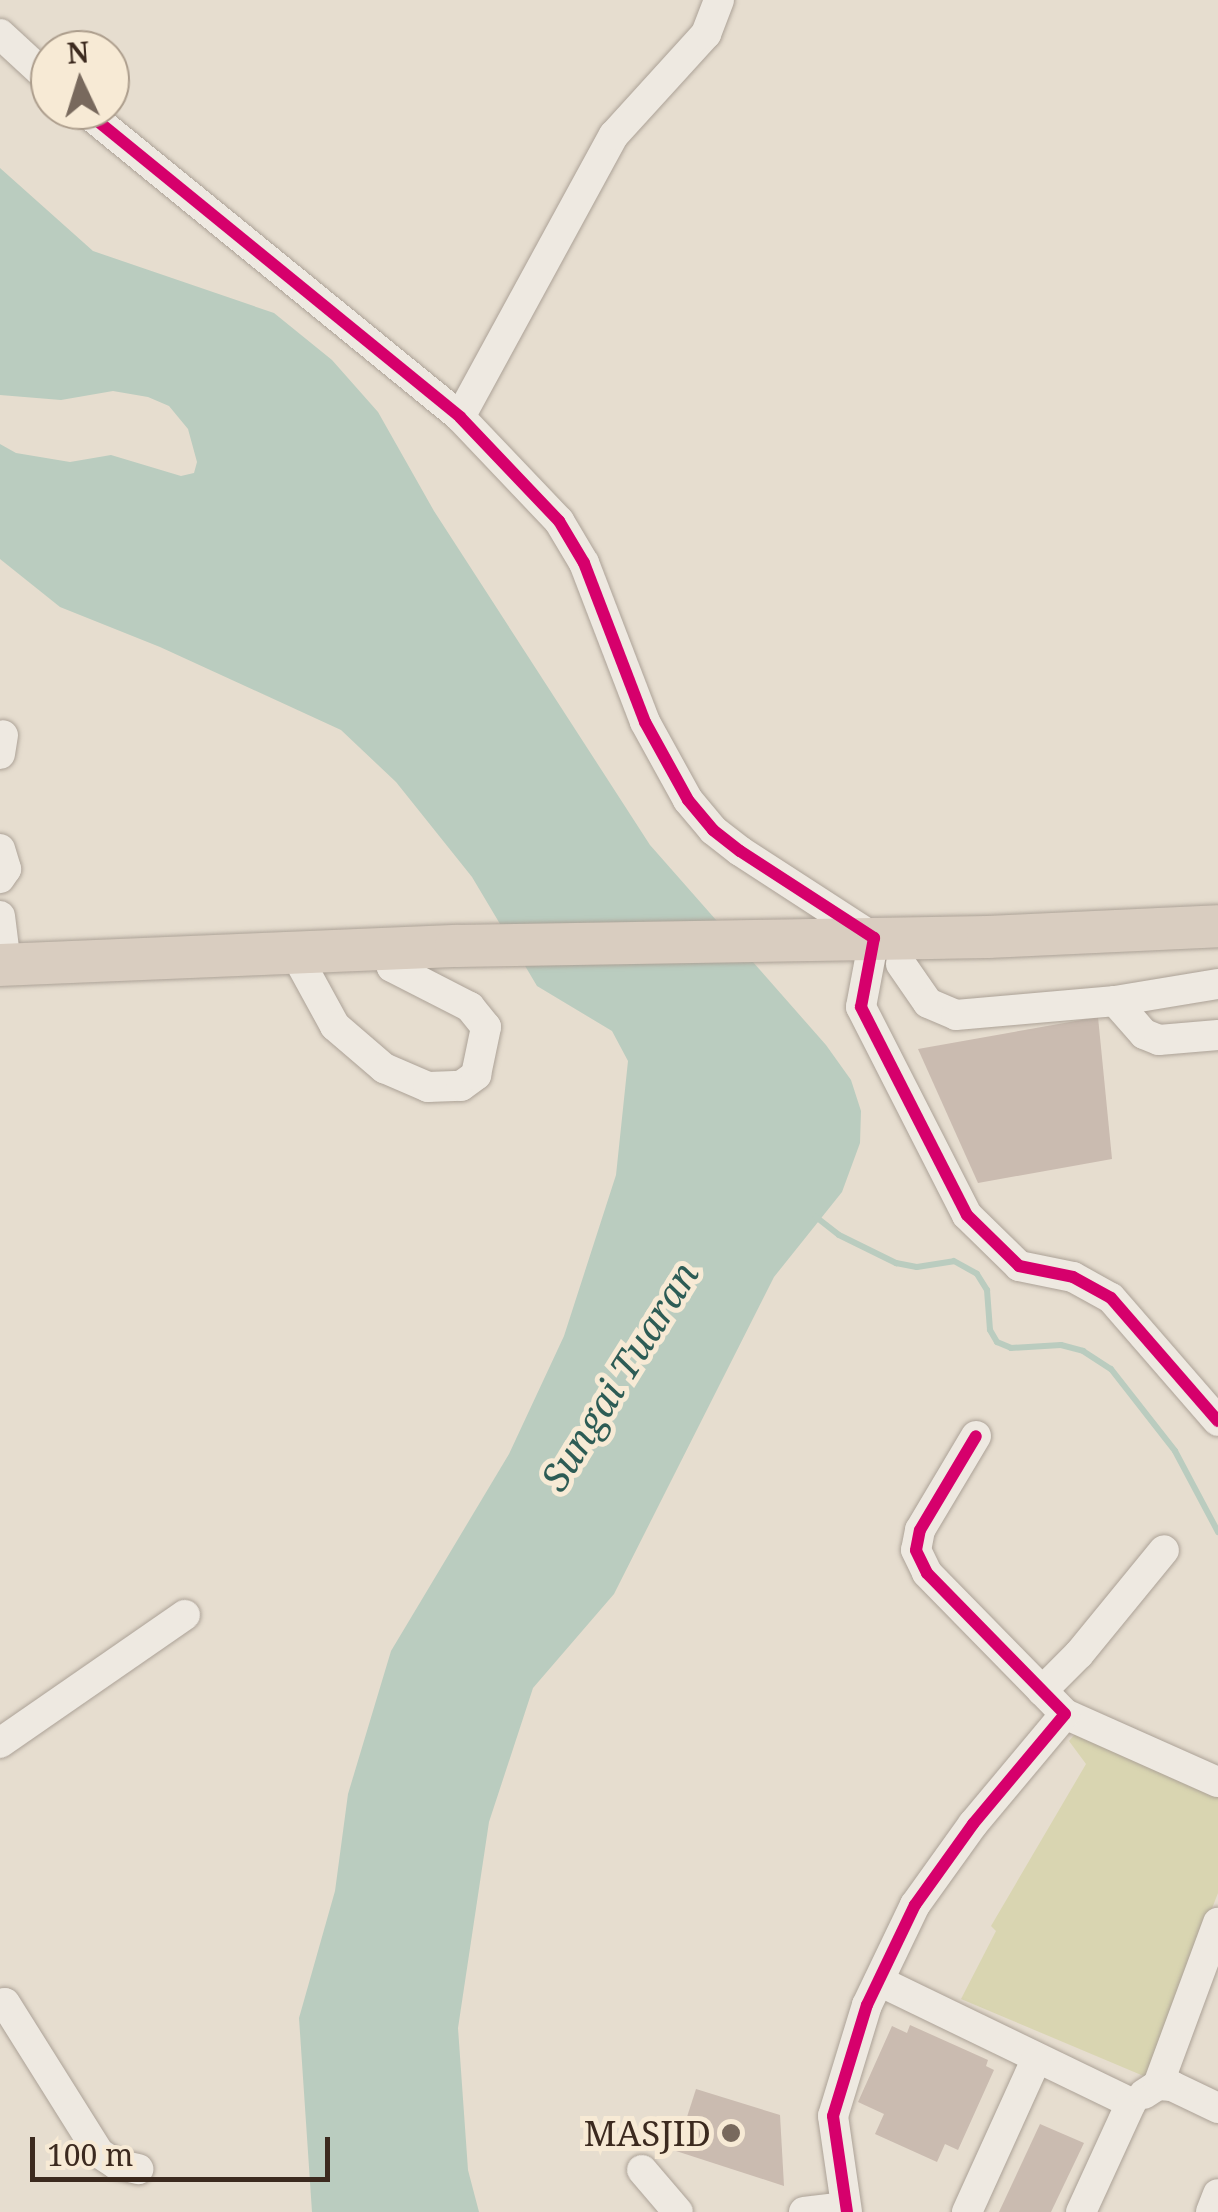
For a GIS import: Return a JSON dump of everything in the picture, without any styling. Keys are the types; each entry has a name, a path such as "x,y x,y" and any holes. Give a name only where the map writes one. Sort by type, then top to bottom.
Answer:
{"highway":[{"path":"3,965 388,948 822,939 887,951 1218,926"}],"street":[{"path":"460,417 614,135 706,34 718,0"},
{"path":"0,34 30,62"},
{"path":"108,130 460,417 560,521 584,563 645,722 688,800 740,851 887,951 908,981 943,1014 1115,1000 1218,984"},
{"path":"0,849 6,869 0,878"},
{"path":"0,916 3,965"},
{"path":"296,954 335,1026 384,1068 428,1087 460,1086 476,1076 486,1027 470,1007 392,967 388,948"},
{"path":"887,951 862,1007 967,1216 1019,1266 1074,1277 1111,1298 1218,1422"},
{"path":"1115,1000 1144,1034 1159,1040 1218,1035"},
{"path":"976,1436 920,1530 916,1550 927,1573 1064,1714 1218,1782"},
{"path":"1042,1691 1079,1654 1164,1550"},
{"path":"0,1743 185,1614"},
{"path":"804,2212 845,2210 833,2116 866,2006 915,1905 973,1824 1064,1714"},
{"path":"1081,2212 1131,2103 1158,2085 1218,1923"},
{"path":"879,1981 1131,2103"},
{"path":"0,2006 5,2003 99,2152 116,2164 138,2170"},
{"path":"967,2212 1037,2058"},
{"path":"1158,2085 1172,2086 1218,2108"},
{"path":"642,2170 678,2212"},
{"path":"1211,2212 1218,2194"}],"shaded area":[{"path":"1081,1727 1218,1790 1218,1893 1146,2077 961,1999 996,1931 991,1926 1086,1764 1069,1741"}],"water":[{"name":"Sungai Tuaran","path":"0,168 93,251 274,313 332,360 378,412 434,511 650,845 826,1045 851,1080 861,1111 860,1143 842,1192 774,1277 614,1594 533,1688 489,1822 458,2028 468,2170 479,2212 312,2212 299,2018 335,1891 348,1794 391,1651 509,1454 564,1336 616,1175 628,1061 612,1031 537,986 472,877 396,782 341,730 160,647 60,607 0,559 0,444 16,453 70,462 111,455 181,476 194,473 197,462 188,429 169,406 148,397 113,391 61,400 0,395"}],"building":[{"path":"1098,1017 1112,1159 978,1183 918,1049"},
{"path":"910,2025 988,2060 986,2066 994,2070 958,2150 945,2144 937,2162 875,2134 884,2114 858,2102 892,2026 907,2033"},
{"name":"MASJID","path":"696,2089 780,2115 784,2186 676,2151"},
{"path":"1040,2124 1084,2143 1051,2212 999,2212"}],"waterway":[{"path":"816,1217 839,1235 896,1263 917,1267 954,1261 977,1274 987,1290 990,1330 997,1342 1011,1348 1061,1345 1083,1351 1111,1369 1175,1451 1218,1532"}],"cycle path":[{"path":"108,130 460,417 559,521 584,563 645,722 688,800 713,830 740,851 874,938 861,1007 967,1215 1019,1266 1073,1277 1111,1298 1218,1421"},
{"path":"847,2212 833,2116 867,2005 915,1905 973,1824 1065,1714 927,1573 916,1550 920,1530 976,1436"}],"place":[{"name":"MASJID","path":"731,2133"}]}
